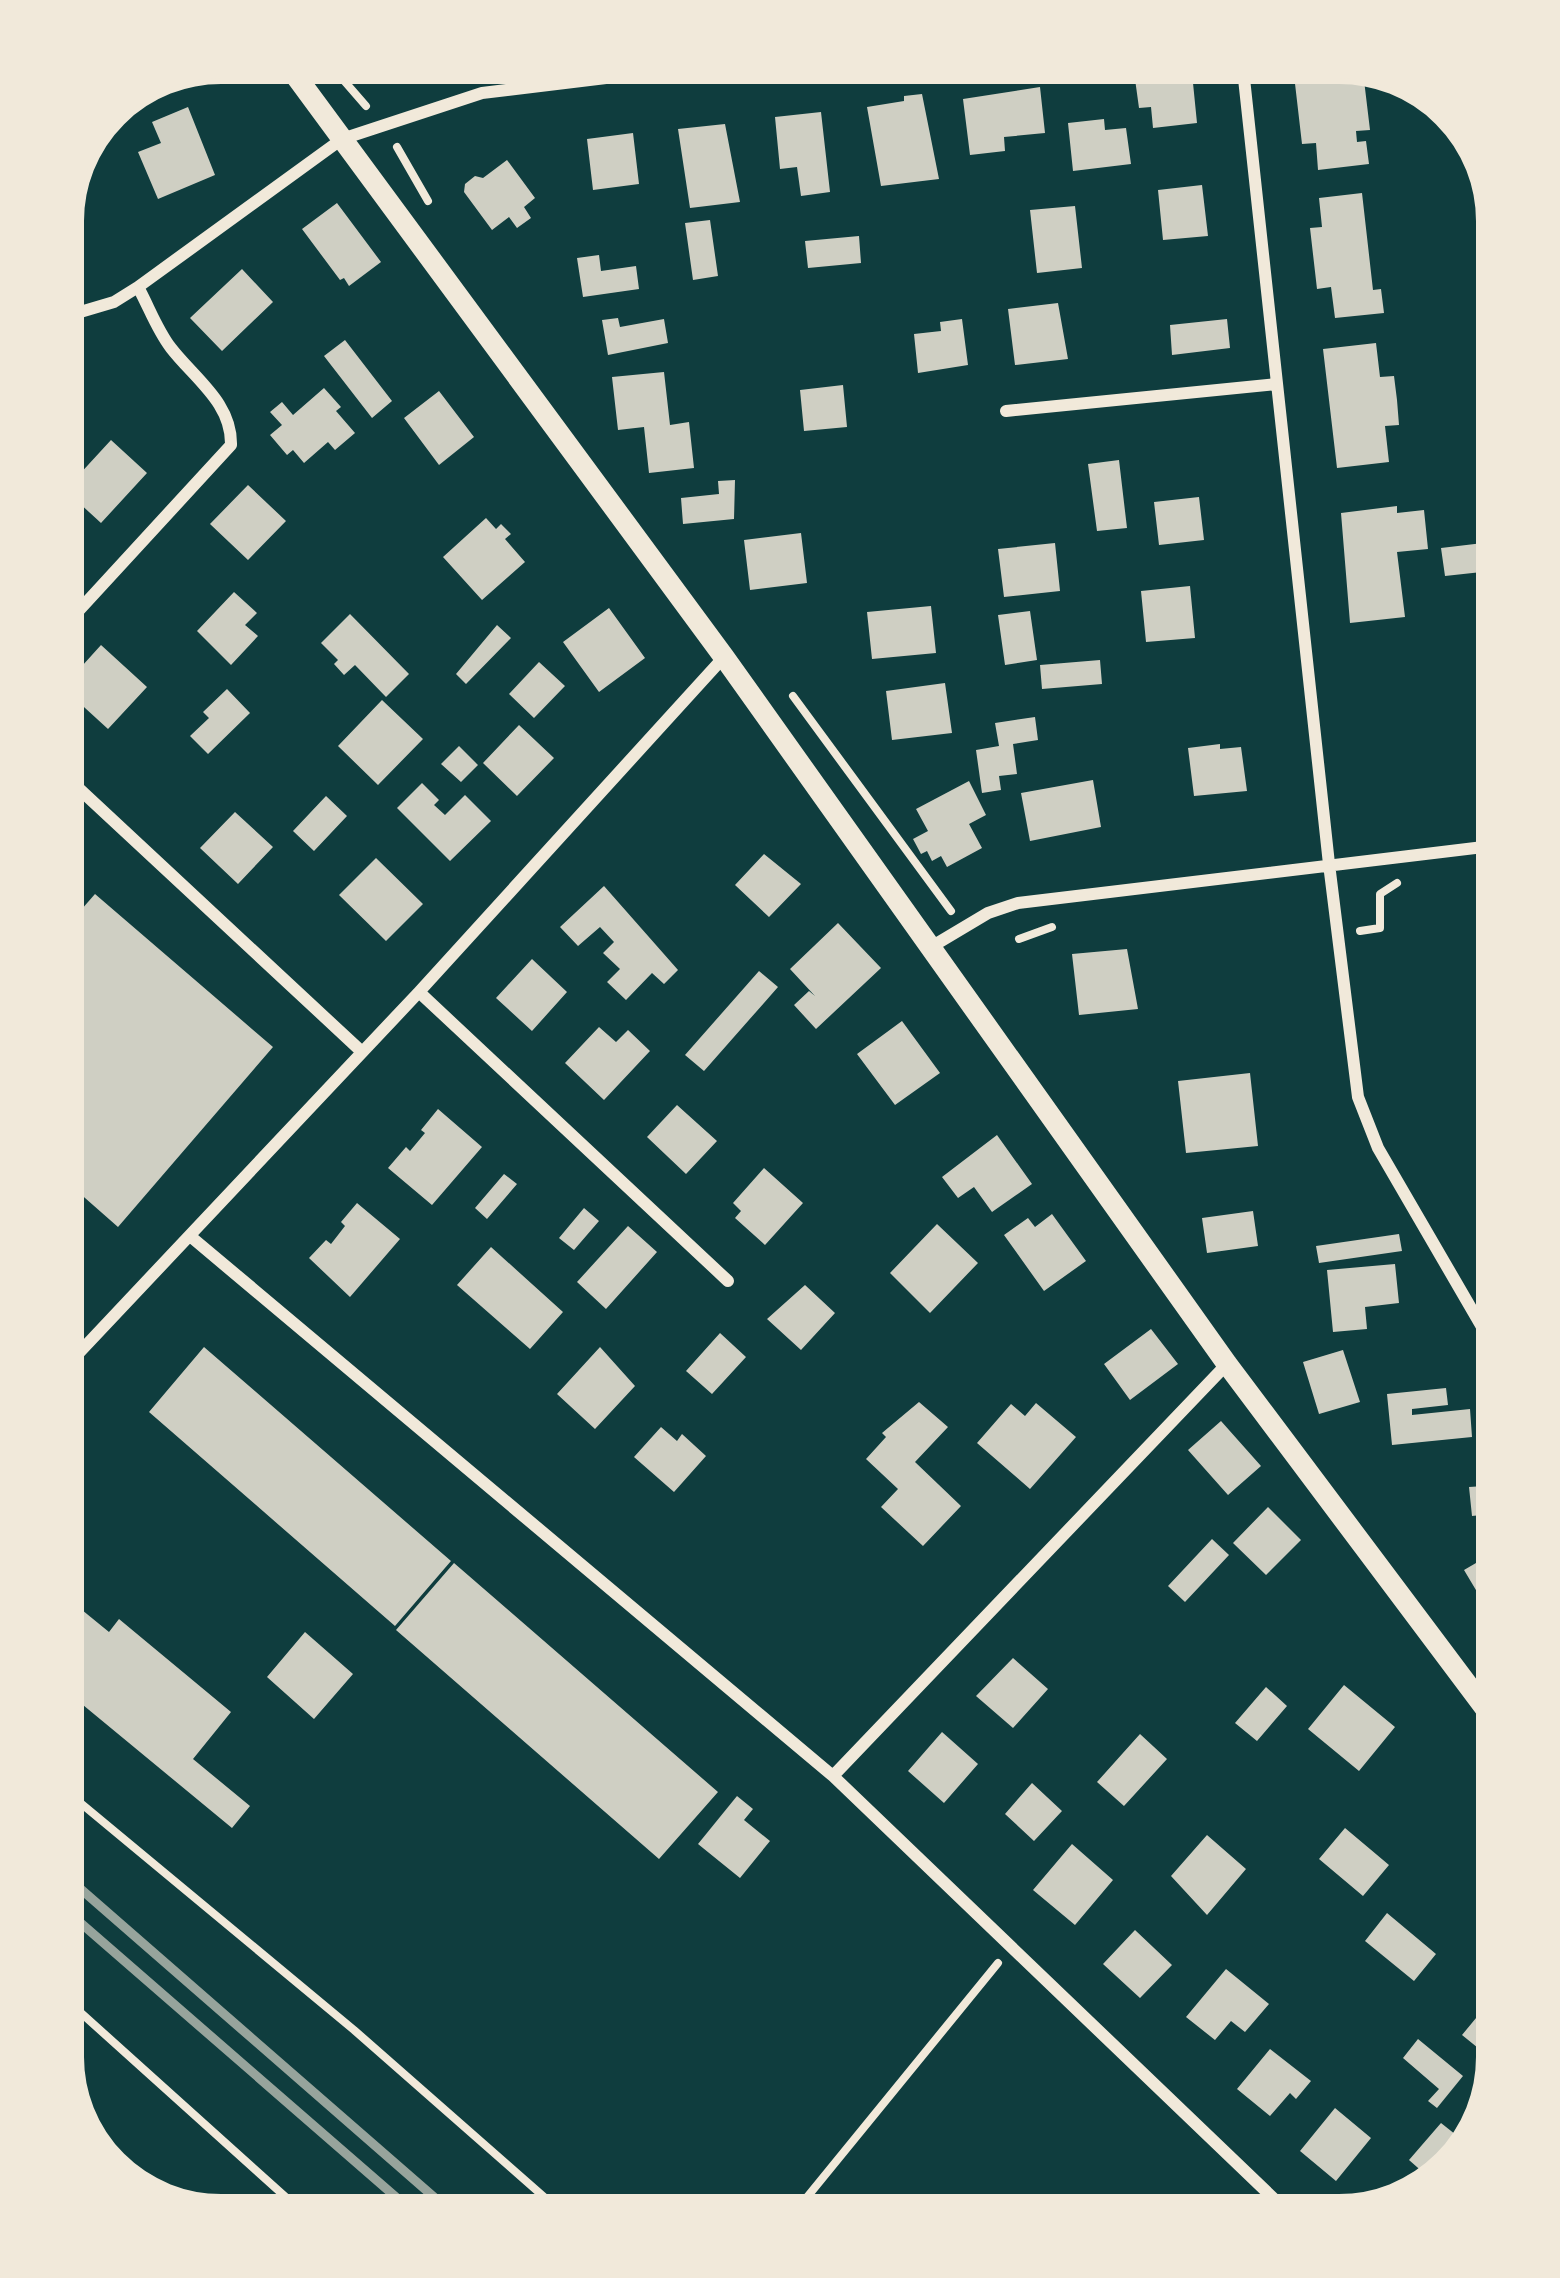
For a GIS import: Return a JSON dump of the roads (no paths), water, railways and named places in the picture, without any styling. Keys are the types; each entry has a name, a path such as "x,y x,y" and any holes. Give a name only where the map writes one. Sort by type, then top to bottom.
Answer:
{"street":[{"path":"299,81 724,657 1227,1364 1479,1700"},
{"path":"81,312 114,302 138,287 342,139 482,93 581,81"},
{"path":"1244,81 1358,1097 1378,1148 1479,1322"},
{"path":"81,608 231,445 231,424 220,404 168,344 138,287"},
{"path":"1006,411 1277,384"},
{"path":"81,1350 419,992 724,657"},
{"path":"81,791 361,1051"},
{"path":"932,947 988,913 1018,903 1479,847"},
{"path":"419,992 728,1282"},
{"path":"190,1236 832,1776 1272,2197"},
{"path":"832,1776 1227,1364"}],"railway":[{"path":"81,1889 434,2197"},
{"path":"81,1923 396,2197"}]}
